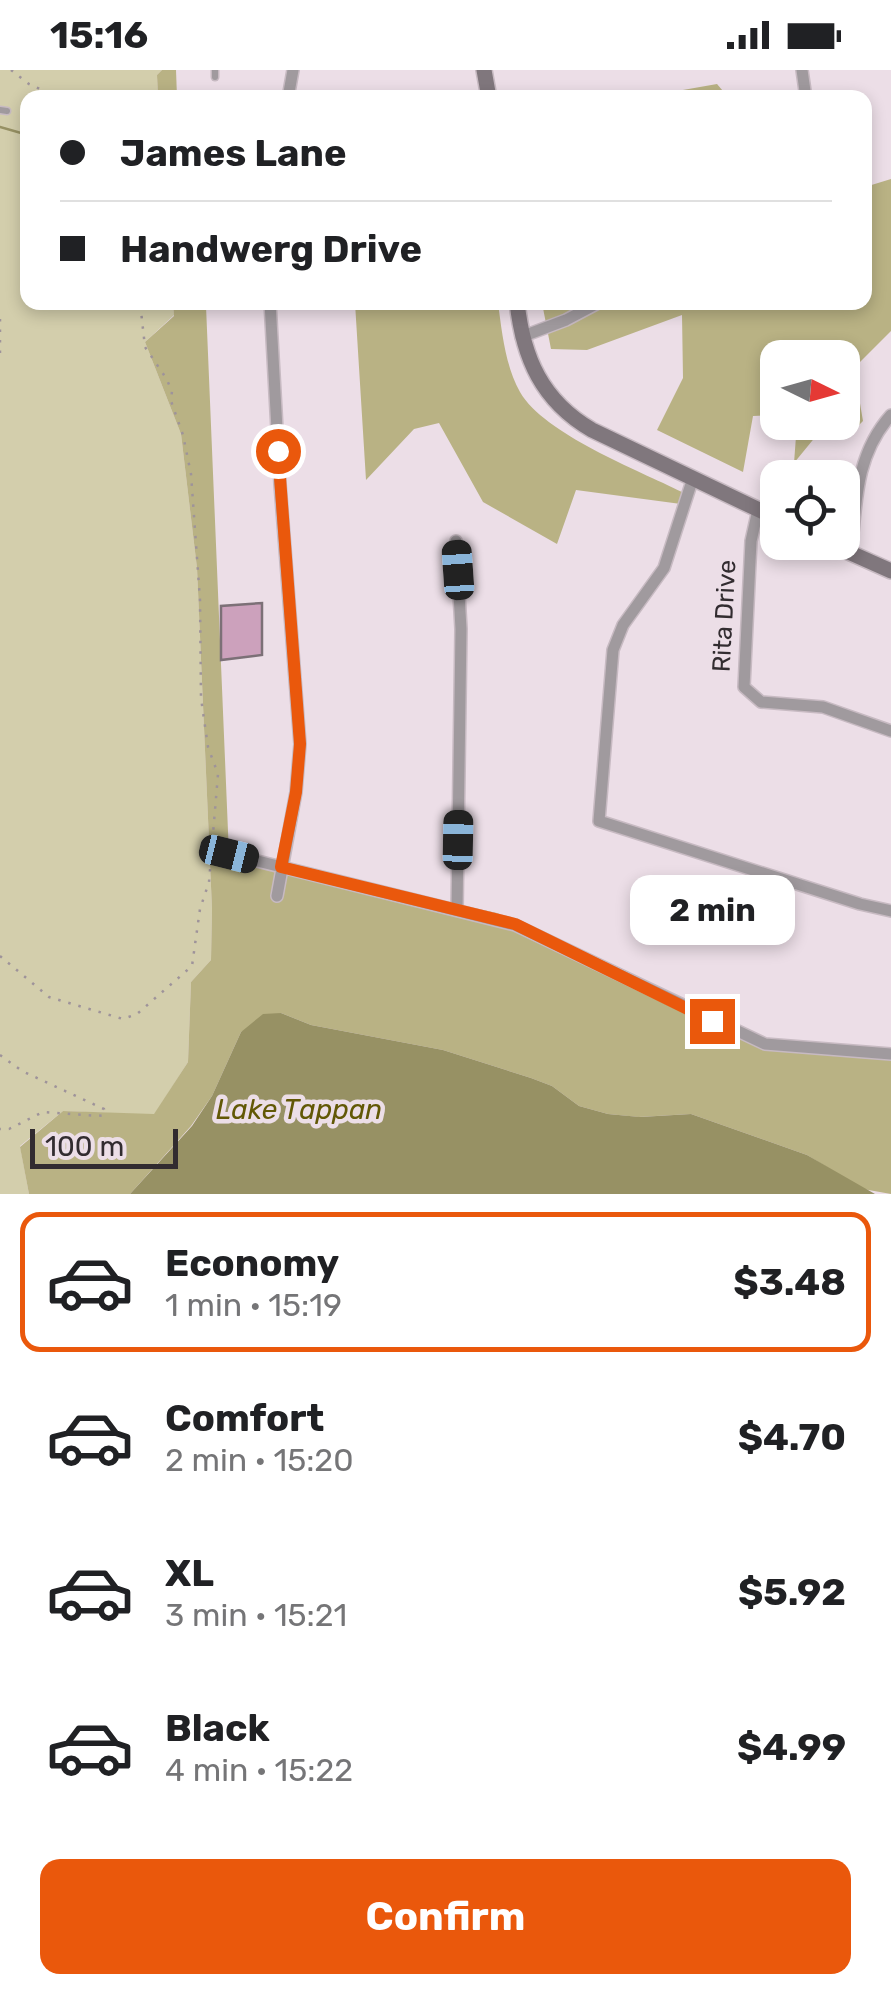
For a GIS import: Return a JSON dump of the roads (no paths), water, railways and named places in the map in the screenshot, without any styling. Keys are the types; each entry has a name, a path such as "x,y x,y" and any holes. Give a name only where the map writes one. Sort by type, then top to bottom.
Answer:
{"main road":[{"path":"519,310 521,337 542,385 568,414 592,430 758,510"},
{"path":"860,558 891,572"}],"street":[{"path":"270,310 300,744 296,792 277,896"},
{"path":"521,337 585,310"},
{"path":"860,488 870,442 891,415"},
{"path":"693,478 664,568 623,625 611,662 599,821 891,911"},
{"name":"Rita Drive","path":"758,510 751,540 744,686 761,702 823,707 891,731"},
{"path":"456,541 462,629 457,910"},
{"path":"229,854 515,924 765,1044 891,1054"}],"water":[{"name":"Lake Tappan","path":"281,1013 311,1025 443,1050 552,1086 579,1106 608,1114 691,1114 807,1155 875,1194 130,1194 192,1126 212,1096 241,1032 263,1014"}],"waterway":[{"path":"0,127 20,133"}]}
